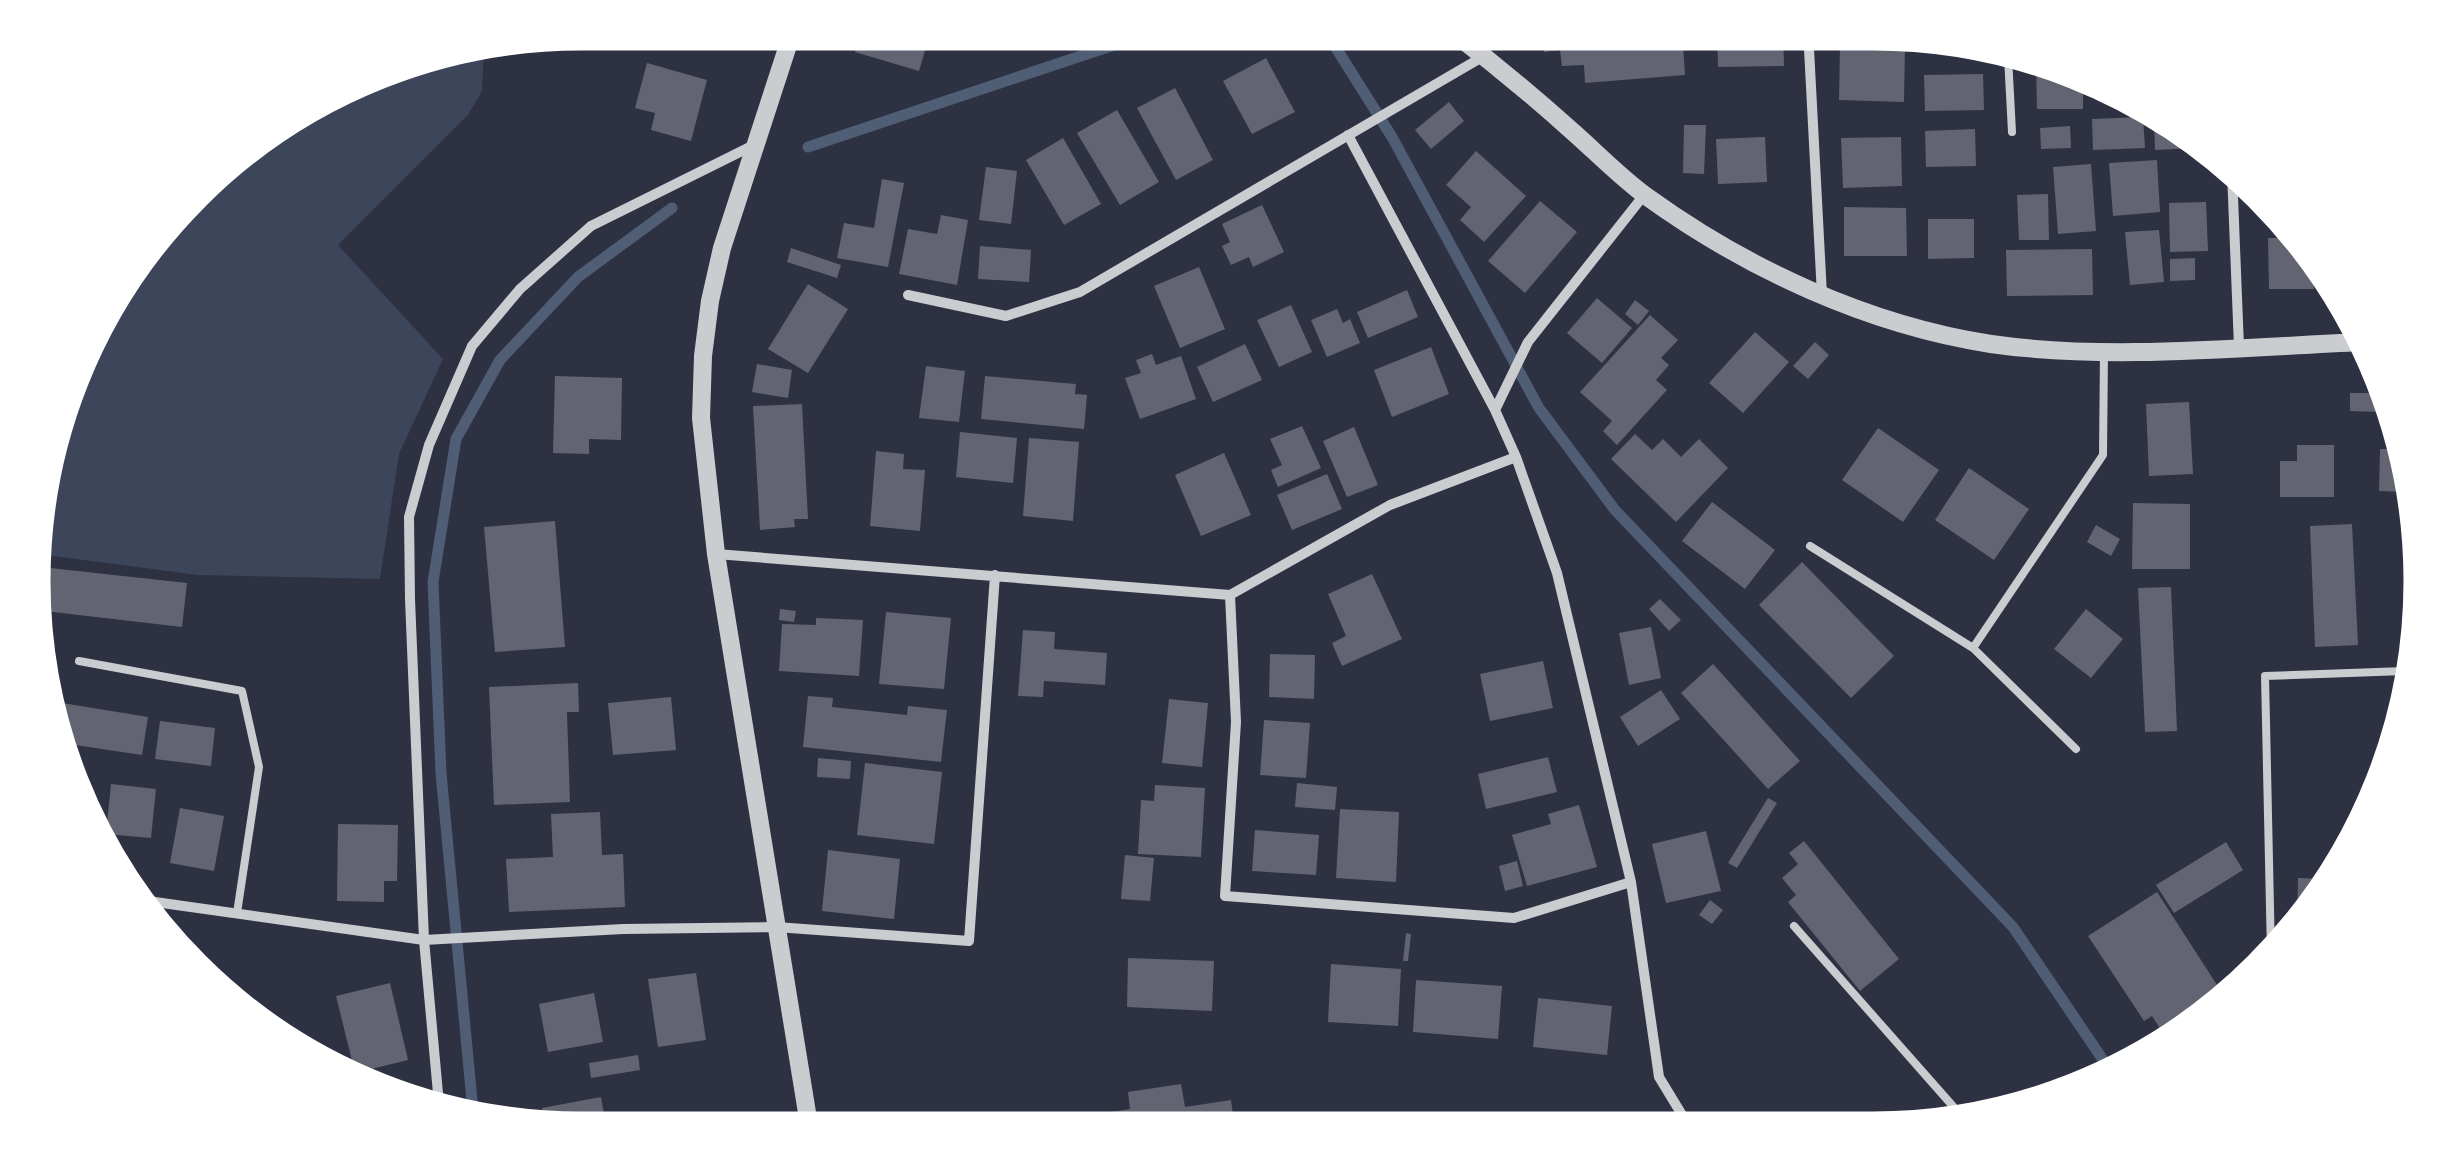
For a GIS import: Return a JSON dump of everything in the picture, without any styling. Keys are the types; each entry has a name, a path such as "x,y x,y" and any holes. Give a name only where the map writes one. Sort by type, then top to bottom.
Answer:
{"street":[{"path":"788,48 722,248 703,356 701,418 716,554 807,1114"},
{"path":"1474,48 1644,195 1726,249 1822,295 1941,334 1994,344 2104,351 2349,343"},
{"path":"1809,48 1822,295"},
{"path":"908,295 1006,316 1080,292 1484,56"},
{"path":"1353,133 1516,457 1557,572 1631,882 1659,1076 1682,1114"},
{"path":"437,1094 424,940 409,517 429,444 472,346 520,289 591,226 759,143"},
{"path":"2233,188 2239,347"},
{"path":"1494,410 1528,342 1644,195"},
{"path":"716,554 1230,594 1390,505 1516,457"},
{"path":"155,902 424,940 623,929 776,928 969,940 994,575"},
{"path":"1230,594 1236,722 1224,896 1514,918 1631,882"}],"lane":[{"path":"2008,66 2012,132"},
{"path":"1973,648 2103,455 2104,351"},
{"path":"1810,546 1973,648 2076,748"},
{"path":"79,661 242,691 259,767 237,913"},
{"path":"2271,935 2265,676 2397,671"},
{"path":"1794,926 1954,1108"}],"shaded area":[{"path":"484,57 482,91 468,115 338,245 443,359 399,454 380,579 198,575 49,555 52,511 66,443 88,377 119,314 180,229 229,180 285,137 377,88"}],"building":[{"path":"856,48 926,48 919,71 855,52"},
{"path":"1544,48 1683,48 1685,75 1585,83 1584,65 1562,66 1560,50 1544,52"},
{"path":"1717,48 1784,48 1784,66 1718,67"},
{"path":"1840,48 1905,49 1904,102 1839,100"},
{"path":"1266,58 1295,112 1252,134 1223,81"},
{"path":"647,63 707,80 691,141 651,130 655,113 635,108"},
{"path":"1983,74 1984,110 1925,111 1924,75"},
{"path":"2036,74 2083,91 2083,109 2037,109"},
{"path":"1175,88 1213,160 1176,180 1137,108"},
{"path":"1449,102 1464,121 1431,149 1415,130"},
{"path":"1117,110 1159,182 1120,205 1077,133"},
{"path":"2092,119 2139,119 2143,122 2145,148 2093,150"},
{"path":"1684,125 1706,125 1704,174 1683,173"},
{"path":"2070,126 2071,148 2041,149 2040,128"},
{"path":"1975,129 1976,166 1926,167 1925,131"},
{"path":"2154,129 2184,149 2155,150"},
{"path":"1765,137 1767,182 1718,184 1716,139"},
{"path":"1901,137 1902,186 1843,188 1841,138"},
{"path":"1063,138 1101,204 1064,225 1026,160"},
{"path":"1476,151 1526,196 1484,242 1460,220 1471,207 1446,185"},
{"path":"2157,160 2160,212 2113,216 2109,163"},
{"path":"2091,164 2096,231 2058,234 2053,167"},
{"path":"986,167 1017,171 1011,224 979,220"},
{"path":"882,179 904,183 888,267 837,258 844,223 874,228"},
{"path":"2048,194 2049,240 2019,240 2017,195"},
{"path":"1540,201 1577,232 1525,293 1488,261"},
{"path":"2206,202 2208,251 2170,252 2169,203"},
{"path":"1262,205 1284,252 1253,267 1249,257 1231,265 1222,246 1230,242 1222,224"},
{"path":"1844,207 1906,208 1907,256 1844,256"},
{"path":"941,215 968,220 957,285 899,274 908,229 937,234"},
{"path":"1928,219 1974,219 1974,258 1928,259"},
{"path":"2159,230 2164,282 2130,285 2125,232"},
{"path":"2268,238 2280,238 2314,282 2314,289 2269,289"},
{"path":"980,246 1031,250 1029,282 978,279"},
{"path":"791,248 841,265 837,278 787,262"},
{"path":"2092,249 2093,295 2007,296 2006,250"},
{"path":"2195,258 2195,280 2170,281 2170,259"},
{"path":"1199,267 1225,329 1180,348 1154,286"},
{"path":"808,284 848,309 808,373 768,349"},
{"path":"1407,290 1418,317 1368,338 1357,312"},
{"path":"1597,298 1632,328 1602,363 1567,333"},
{"path":"1635,300 1649,311 1638,325 1625,314"},
{"path":"1291,305 1312,352 1279,367 1257,320"},
{"path":"1337,309 1343,323 1350,319 1360,343 1327,357 1311,320"},
{"path":"1650,315 1678,340 1661,358 1669,365 1656,380 1667,390 1617,445 1603,431 1612,421 1580,392"},
{"path":"1755,332 1789,362 1743,413 1709,383"},
{"path":"1815,342 1829,355 1808,379 1793,366"},
{"path":"1245,344 1262,380 1213,402 1197,367"},
{"path":"1431,347 1449,394 1392,417 1374,370"},
{"path":"1152,354 1156,365 1181,356 1196,399 1140,419 1125,378 1141,373 1136,360"},
{"path":"757,364 792,370 788,398 752,392"},
{"path":"926,366 965,371 959,422 919,418"},
{"path":"555,376 622,378 621,440 589,439 589,454 553,453"},
{"path":"985,376 1076,384 1075,394 1087,395 1084,429 981,419"},
{"path":"2350,393 2371,393 2378,412 2350,411"},
{"path":"2189,402 2193,474 2149,476 2146,404"},
{"path":"802,404 808,519 794,519 795,527 760,530 753,406"},
{"path":"1302,426 1321,468 1278,487 1271,470 1282,465 1270,439"},
{"path":"1354,427 1378,485 1347,497 1323,441"},
{"path":"1878,428 1939,470 1903,522 1842,480"},
{"path":"960,432 1017,438 1013,483 956,477"},
{"path":"1635,434 1652,450 1663,439 1681,457 1699,439 1728,468 1676,522 1611,459"},
{"path":"1029,438 1079,442 1073,521 1023,516"},
{"path":"2297,445 2334,445 2334,497 2280,497 2280,461 2297,461"},
{"path":"2380,449 2388,449 2398,492 2379,491"},
{"path":"876,451 904,454 903,469 925,470 920,531 870,526"},
{"path":"1224,453 1251,515 1201,536 1175,475"},
{"path":"1969,468 2029,509 1994,560 1935,520"},
{"path":"1327,474 1342,509 1292,530 1277,495"},
{"path":"1712,502 1775,550 1745,589 1682,541"},
{"path":"2133,503 2190,504 2190,569 2132,569"},
{"path":"555,521 565,647 495,652 484,527"},
{"path":"2352,524 2358,645 2315,647 2310,526"},
{"path":"2096,525 2120,539 2111,556 2087,542"},
{"path":"1802,562 1894,656 1851,698 1759,605"},
{"path":"48,568 187,583 182,627 49,611"},
{"path":"1372,574 1402,639 1342,666 1332,643 1346,636 1328,594"},
{"path":"2171,587 2177,731 2145,732 2138,588"},
{"path":"1660,599 1681,620 1669,631 1649,609"},
{"path":"780,609 796,611 794,622 779,620"},
{"path":"2086,609 2123,639 2091,678 2054,649"},
{"path":"886,612 951,618 944,689 879,684"},
{"path":"816,618 863,620 859,676 779,671 782,624 816,625"},
{"path":"1651,627 1661,678 1629,685 1619,633"},
{"path":"1023,630 1055,632 1054,649 1107,653 1105,685 1044,681 1043,697 1018,696"},
{"path":"1270,654 1315,655 1314,699 1269,697"},
{"path":"1543,661 1553,708 1490,721 1480,674"},
{"path":"1713,664 1800,761 1768,789 1681,693"},
{"path":"578,683 579,712 567,712 570,802 494,805 489,687"},
{"path":"1661,690 1680,719 1638,746 1620,717"},
{"path":"808,696 833,698 832,707 907,715 908,706 947,710 941,762 803,747"},
{"path":"671,697 676,750 613,755 608,703"},
{"path":"1169,699 1208,703 1202,767 1162,763"},
{"path":"62,703 148,717 142,755 74,745"},
{"path":"1264,720 1310,723 1306,778 1260,775"},
{"path":"160,721 215,728 211,766 155,759"},
{"path":"1548,757 1557,792 1486,809 1478,774"},
{"path":"818,758 851,761 850,779 817,777"},
{"path":"865,763 942,772 934,844 857,835"},
{"path":"1297,783 1337,787 1335,810 1295,807"},
{"path":"111,784 156,789 151,838 112,835 107,825"},
{"path":"1155,785 1205,788 1201,857 1138,854 1141,800 1154,801"},
{"path":"1768,798 1777,803 1737,868 1728,863"},
{"path":"1579,805 1597,867 1527,886 1512,835 1551,824 1548,814"},
{"path":"180,808 224,816 214,871 170,863"},
{"path":"1340,809 1399,812 1396,882 1336,878"},
{"path":"600,812 602,855 623,854 625,907 509,912 506,859 553,857 551,814"},
{"path":"338,824 398,825 397,881 384,881 384,902 337,901"},
{"path":"1255,830 1319,835 1316,875 1252,871"},
{"path":"1706,831 1721,891 1666,903 1652,844"},
{"path":"1804,841 1899,959 1860,991 1788,902 1796,895 1782,878 1798,864 1789,853"},
{"path":"2226,842 2243,870 2174,913 2156,885"},
{"path":"828,850 900,859 894,919 822,911"},
{"path":"1125,855 1154,858 1150,901 1121,899"},
{"path":"1517,861 1523,886 1505,891 1499,866"},
{"path":"2298,878 2315,879 2298,903"},
{"path":"2157,892 2218,987 2161,1030 2152,1016 2144,1021 2088,936"},
{"path":"1710,900 1723,910 1712,924 1699,915"},
{"path":"1406,933 1411,934 1408,961 1403,961"},
{"path":"1128,958 1214,961 1212,1011 1127,1007"},
{"path":"1331,964 1401,969 1398,1026 1328,1022"},
{"path":"696,973 706,1040 658,1047 648,979"},
{"path":"1416,980 1502,986 1498,1039 1413,1032"},
{"path":"390,983 408,1060 368,1070 352,1062 336,996"},
{"path":"594,993 603,1042 548,1052 539,1004"},
{"path":"1538,998 1612,1006 1607,1055 1533,1047"},
{"path":"638,1055 640,1070 591,1078 589,1063"},
{"path":"1181,1084 1185,1107 1231,1100 1233,1114 1098,1114 1130,1109 1128,1092"},
{"path":"601,1097 604,1114 543,1113 542,1108"}],"waterway":[{"path":"808,147 1105,48"},
{"path":"1336,48 1392,137 1539,408 1615,510 2013,927 2104,1061"},
{"path":"472,1103 441,773 433,582 456,439 500,360 578,277 672,208"}]}
